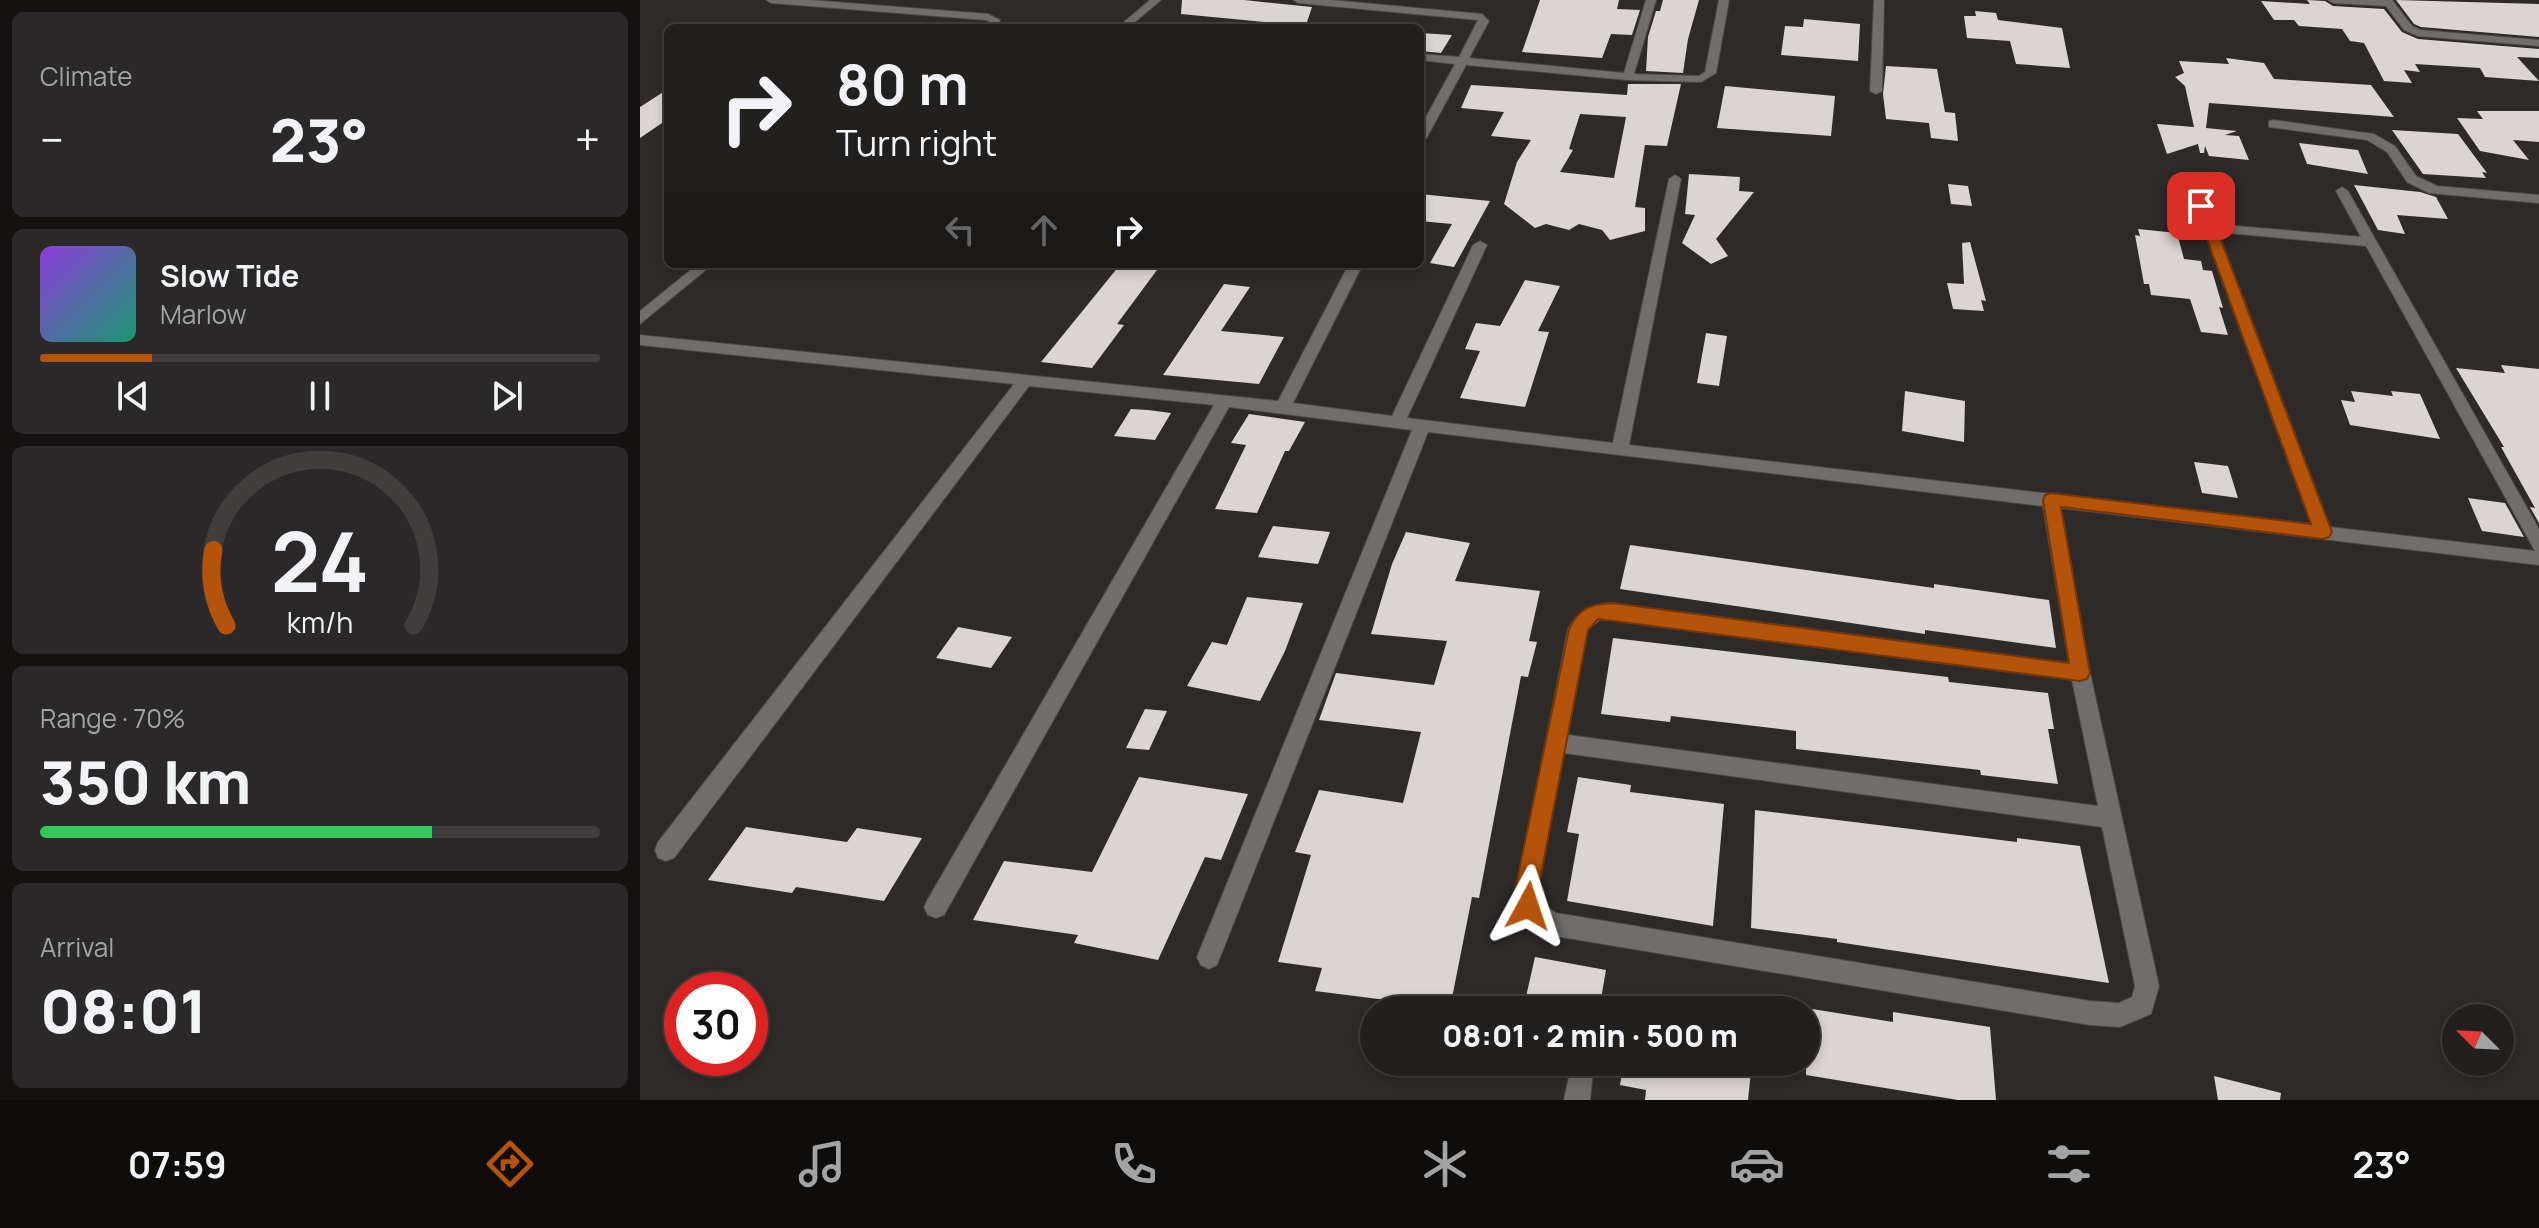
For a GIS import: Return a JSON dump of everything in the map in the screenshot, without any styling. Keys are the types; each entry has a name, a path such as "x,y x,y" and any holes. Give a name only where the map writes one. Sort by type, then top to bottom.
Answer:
{"street":[{"path":"771,0 988,17 995,20 994,24"},
{"path":"1127,24 1156,0"},
{"path":"1298,0 1482,17 1484,21 1424,131"},
{"path":"1628,77 1651,0"},
{"path":"1424,57 1628,77 1701,79 1710,73 1724,0"},
{"path":"1876,91 1879,0"},
{"path":"2333,0 2388,2 2408,28 2418,33 2539,43"},
{"path":"2273,124 2370,137 2391,149 2411,179 2434,190 2539,199"},
{"path":"1620,449 1675,179"},
{"path":"2193,184 2323,532"},
{"path":"2342,191 2539,545"},
{"path":"2209,227 2370,242"},
{"path":"1397,423 1480,245"},
{"path":"640,319 701,268"},
{"path":"1283,407 1354,268"},
{"path":"640,340 1283,407 2539,558"},
{"path":"666,850 1025,380"},
{"path":"936,907 1224,401"},
{"path":"1209,957 1422,426"},
{"path":"2051,500 2080,673 2147,986 2142,1005 2120,1015 2090,1013 1555,924 1539,917 1528,906 1527,890 1578,629 1585,617 1596,611 2080,673"},
{"path":"1557,743 2111,818"},
{"path":"1577,1100 1581,1076"}],"building":[{"path":"1182,0 1244,0 1312,7 1306,24 1275,24 1181,14"},
{"path":"1540,0 1619,0 1617,9 1640,10 1632,35 1611,34 1602,58 1522,52"},
{"path":"1663,0 1699,0 1683,73 1646,71 1648,37"},
{"path":"2307,0 2325,1 2333,6 2384,9 2402,32 2418,39 2539,49 2539,58 2517,57 2539,81 2485,77 2480,68 2415,64 2420,72 2404,70 2412,83 2384,81 2364,43 2350,41 2342,29 2299,26 2294,20 2274,20 2261,1 2310,4"},
{"path":"2396,0 2539,4 2539,37 2421,27 2414,24"},
{"path":"1975,11 1996,13 1998,20 2062,28 2070,68 2016,64 2010,41 1967,38 1964,16 1976,16"},
{"path":"1804,19 1860,24 1858,61 1781,55 1785,26 1803,27"},
{"path":"1424,33 1452,35 1441,53 1424,51"},
{"path":"2226,58 2264,63 2274,79 2371,85 2394,117 2209,103 2206,128 2237,131 2225,135 2239,136 2249,160 2209,156 2205,146 2204,153 2200,153 2198,144 2167,154 2157,124 2194,127 2185,86 2175,77 2184,73 2179,61 2229,64"},
{"path":"1886,66 1937,69 1945,112 1955,113 1958,141 1931,138 1929,123 1886,119 1883,94"},
{"path":"1628,84 1681,84 1667,146 1645,145 1635,207 1645,208 1645,231 1610,240 1602,230 1579,224 1569,230 1546,224 1535,228 1504,204 1517,162 1531,140 1491,136 1504,112 1461,108 1471,85 1627,95","holes":["1580,114 1626,117 1614,178 1560,172 1573,150 1569,149"]},
{"path":"1725,86 1835,96 1831,136 1717,128"},
{"path":"664,92 664,122 640,138 640,107"},
{"path":"2477,111 2539,111 2539,142 2513,140 2529,160 2480,151 2457,118 2483,119"},
{"path":"2392,130 2458,134 2487,173 2482,172 2486,178 2423,174"},
{"path":"2299,143 2358,150 2368,174 2307,164"},
{"path":"1689,174 1740,177 1739,191 1754,192 1716,239 1728,256 1711,264 1682,243 1695,215 1685,214"},
{"path":"1948,184 1968,186 1972,206 1951,204"},
{"path":"2354,185 2420,192 2436,197 2448,219 2397,215 2405,234 2378,230"},
{"path":"1424,194 1490,201 1454,267 1430,263 1452,224 1424,221"},
{"path":"2138,229 2177,233 2184,259 2201,261 2203,270 2212,271 2228,335 2201,332 2190,299 2151,295 2149,284 2144,284 2135,235 2140,236"},
{"path":"1970,242 1986,301 1981,300 1984,311 1953,309 1947,283 1964,284 1962,243"},
{"path":"1117,268 1157,270 1117,324 1124,325 1092,368 1041,362"},
{"path":"1525,280 1560,286 1538,331 1549,332 1525,407 1460,398 1480,351 1465,349 1476,323 1500,326"},
{"path":"1224,284 1250,287 1221,331 1284,337 1259,384 1163,375"},
{"path":"1706,333 1727,336 1719,386 1697,383"},
{"path":"2501,365 2539,369 2539,523 2530,507 2535,508 2501,447 2504,447 2456,368 2505,373"},
{"path":"1905,391 1965,401 1964,442 1902,431"},
{"path":"2351,391 2393,396 2391,391 2420,394 2440,439 2350,425 2341,400 2355,402"},
{"path":"1131,409 1171,413 1155,440 1114,436"},
{"path":"1249,414 1305,422 1289,451 1285,451 1257,513 1215,509 1246,445 1231,443"},
{"path":"2194,462 2228,466 2238,498 2202,493"},
{"path":"2468,498 2505,503 2524,537 2482,531"},
{"path":"1273,526 1330,532 1318,564 1258,557"},
{"path":"1406,532 1470,543 1455,581 1540,591 1529,641 1537,642 1528,677 1521,676 1479,898 1472,897 1452,996 1360,997 1315,991 1322,968 1278,962 1311,855 1295,852 1319,790 1403,803 1421,732 1319,720 1336,673 1434,685 1447,641 1371,634 1392,564"},
{"path":"1630,545 1934,588 1934,584 2049,600 2056,648 1925,630 1925,634 1620,589"},
{"path":"1247,597 1303,603 1285,651 1260,701 1187,686 1212,642 1227,645"},
{"path":"958,627 1012,637 991,668 936,658"},
{"path":"1613,638 1948,677 1949,682 2048,693 2054,729 2048,729 2058,784 1981,775 1980,770 1796,749 1796,731 1671,716 1670,722 1601,714"},
{"path":"1145,709 1167,711 1149,750 1126,748"},
{"path":"1139,777 1248,794 1221,860 1205,857 1158,960 1074,943 1078,935 973,920 1004,861 1092,872"},
{"path":"1578,777 1631,785 1630,792 1724,804 1713,926 1567,901 1579,834 1567,832"},
{"path":"1755,810 2017,842 2017,838 2080,846 2109,983 1751,928"},
{"path":"746,827 847,842 857,828 922,838 884,901 796,887 792,893 708,880"},
{"path":"1535,957 1606,970 1601,996 1526,996"},
{"path":"1820,1010 1893,1022 1893,1012 1990,1027 1996,1100 1958,1100 1812,1076 1820,1076"},
{"path":"1622,1076 1751,1076 1748,1100 1645,1100 1646,1090 1620,1085"},
{"path":"2214,1076 2281,1093 2280,1100 2218,1100"}],"route":[{"path":"1528,906 1527,890 1578,629 1585,617 1596,611 2080,673 2051,500 2323,532 2201,206"}]}
